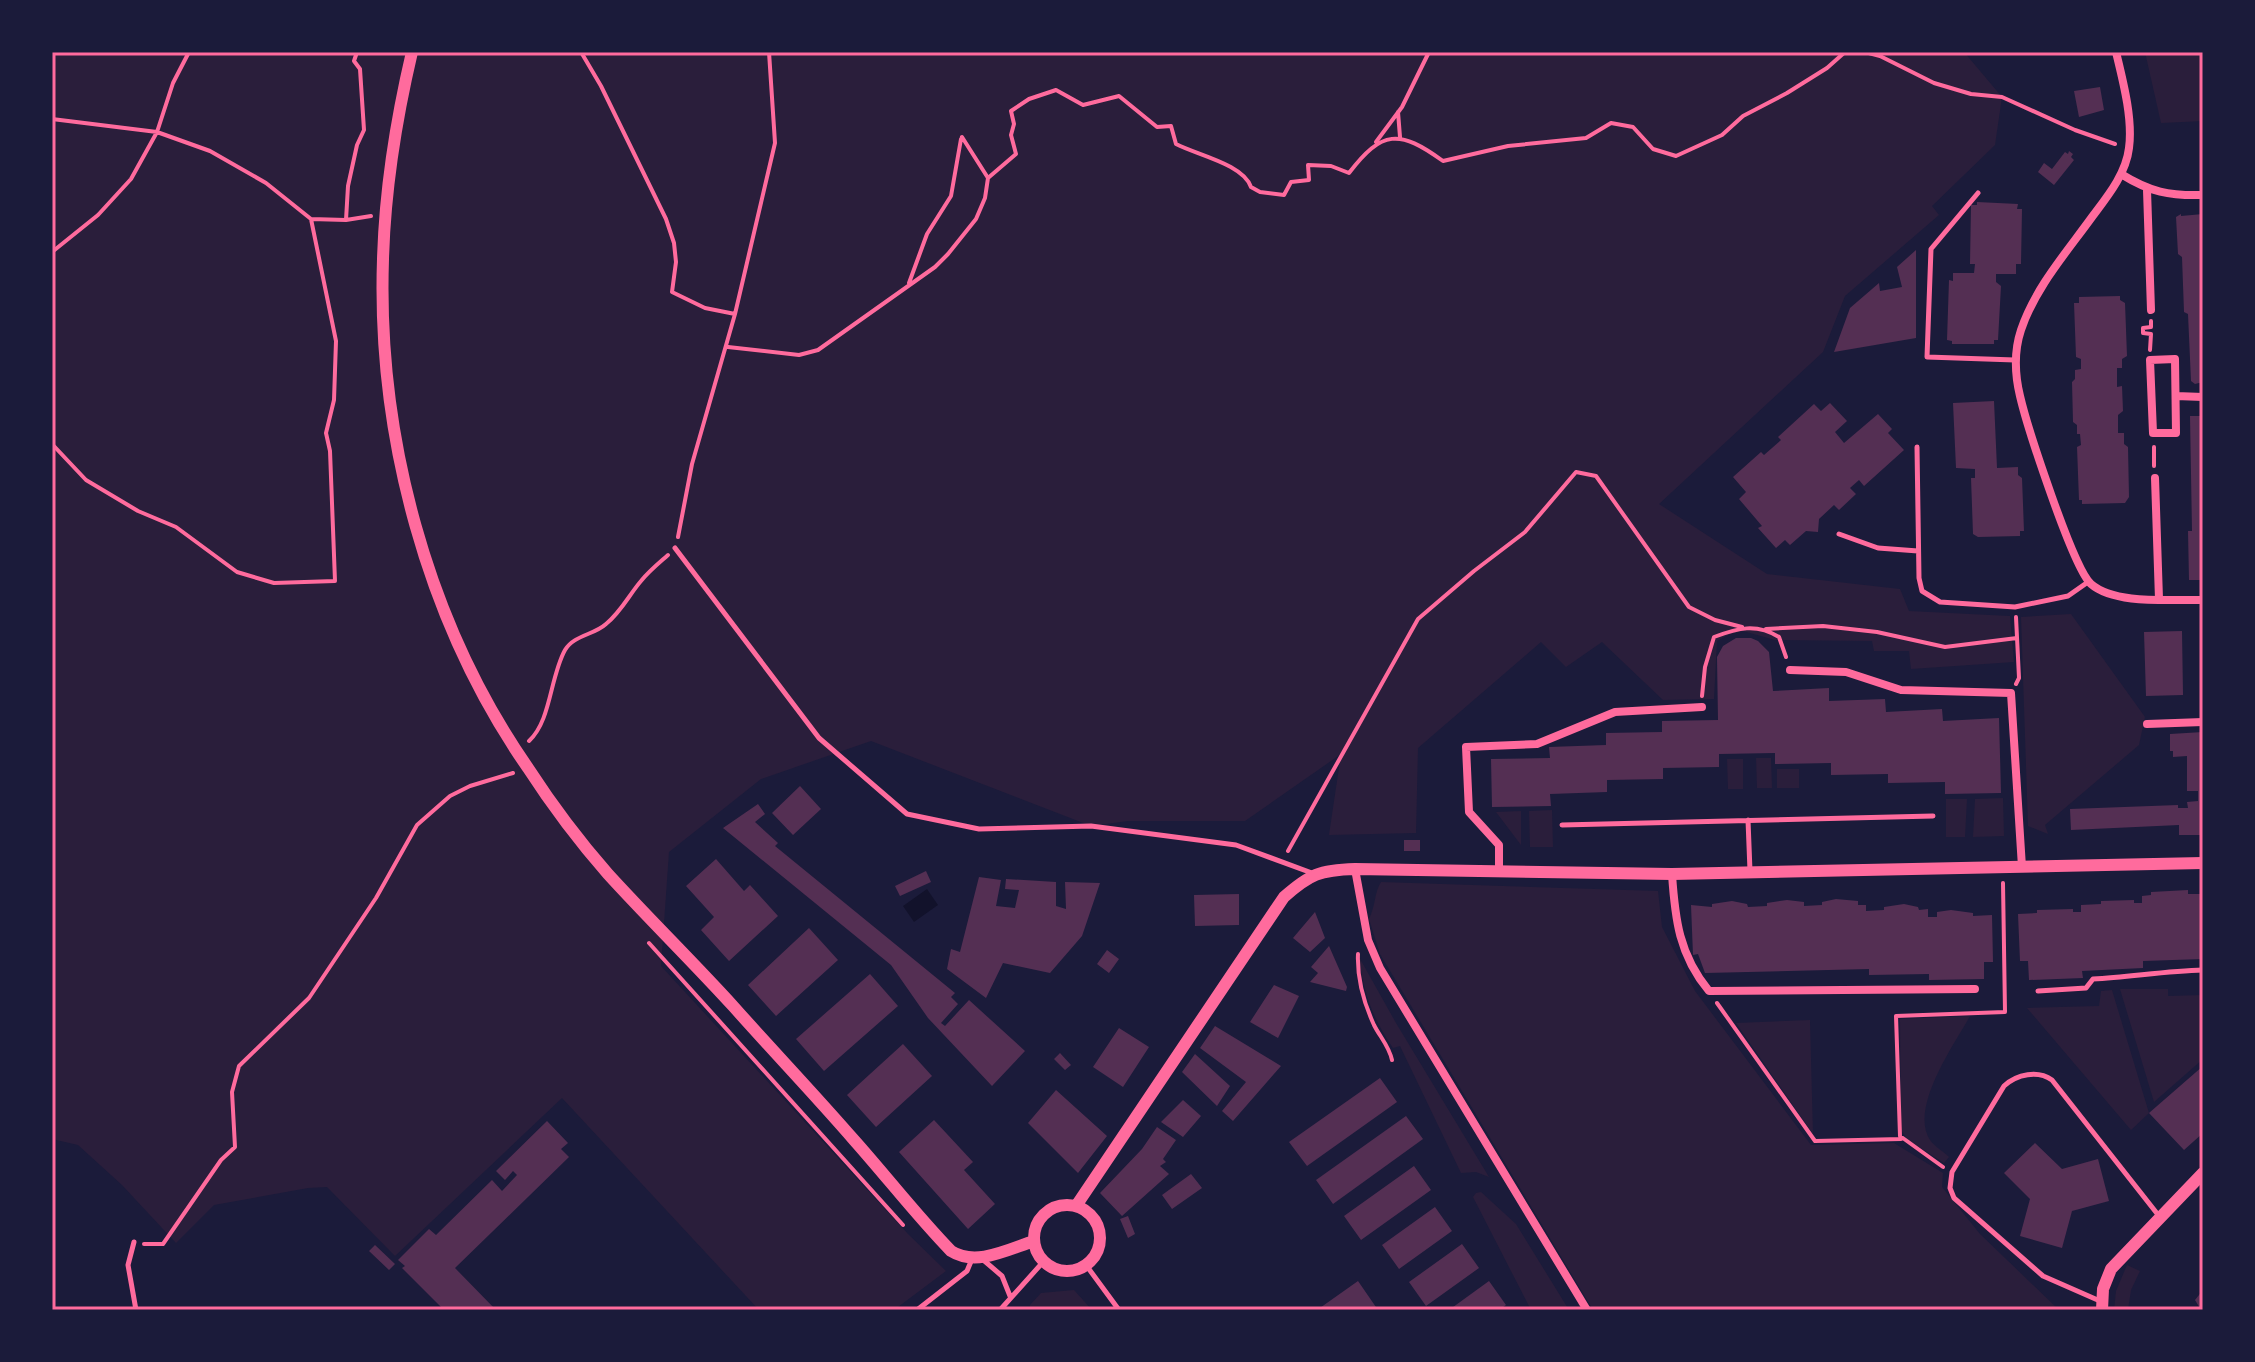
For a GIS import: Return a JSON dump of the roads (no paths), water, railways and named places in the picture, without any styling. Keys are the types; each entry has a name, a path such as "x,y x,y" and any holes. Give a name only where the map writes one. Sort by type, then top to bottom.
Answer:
{"street":[{"path":"412,52 391,160 383,261 385,356 394,427 409,501 430,570 475,676 526,766 608,873 676,943 951,1251 977,1258 1034,1241"},
{"path":"2116,52 2126,95 2129,148 2121,174 2032,303 2021,330 2016,360 2020,396 2071,547 2088,582 2103,592 2118,596 2203,600"},
{"path":"2121,174 2147,190 2183,196 2203,195"},
{"path":"2147,190 2151,310"},
{"path":"2175,359 2176,396 2176,433 2153,433 2150,360 2175,359"},
{"path":"2176,396 2203,397"},
{"path":"2155,479 2159,599"},
{"path":"1790,670 1846,672 1901,690 2011,693 2022,867"},
{"path":"1499,870 1499,845 1469,812 1466,747 1537,744 1615,712 1702,707"},
{"path":"2147,724 2203,722"},
{"path":"1076,1206 1284,897 1313,874 1355,869 1672,874 2203,863"},
{"path":"1355,869 1363,921 1380,968 1587,1310"},
{"path":"1672,874 1677,932 1701,982 1709,991 1975,989"},
{"path":"2102,1306 2105,1279 2111,1269 2203,1173"},
{"path":"1065,1205 1076,1206 1086,1211 1098,1227 1098,1248 1086,1265 1056,1269 1044,1261 1034,1241 1035,1231 1046,1212 1065,1205"}],"lane":[{"path":"1978,193 1931,249 1927,357 2016,360"},
{"path":"1917,447 1918,551 1922,591 1940,602 2015,607 2068,596 2088,582"},
{"path":"1839,534 1878,548 1918,551"},
{"path":"675,548 819,738 907,814 979,829 1091,826 1236,845 1313,874"},
{"path":"1562,825 1933,816"},
{"path":"1748,820 1750,872"},
{"path":"2038,991 2086,988 2093,979 2203,970"},
{"path":"2102,1306 2043,1276 1954,1198 1950,1188 1952,1172 2004,1086 2016,1077 2041,1074 2052,1080 2160,1217"},
{"path":"134,1242 128,1265 136,1310"},
{"path":"917,1310 967,1271 977,1258 1002,1276 1010,1296"},
{"path":"1000,1310 1044,1261"},
{"path":"1086,1265 1119,1310"}]}
